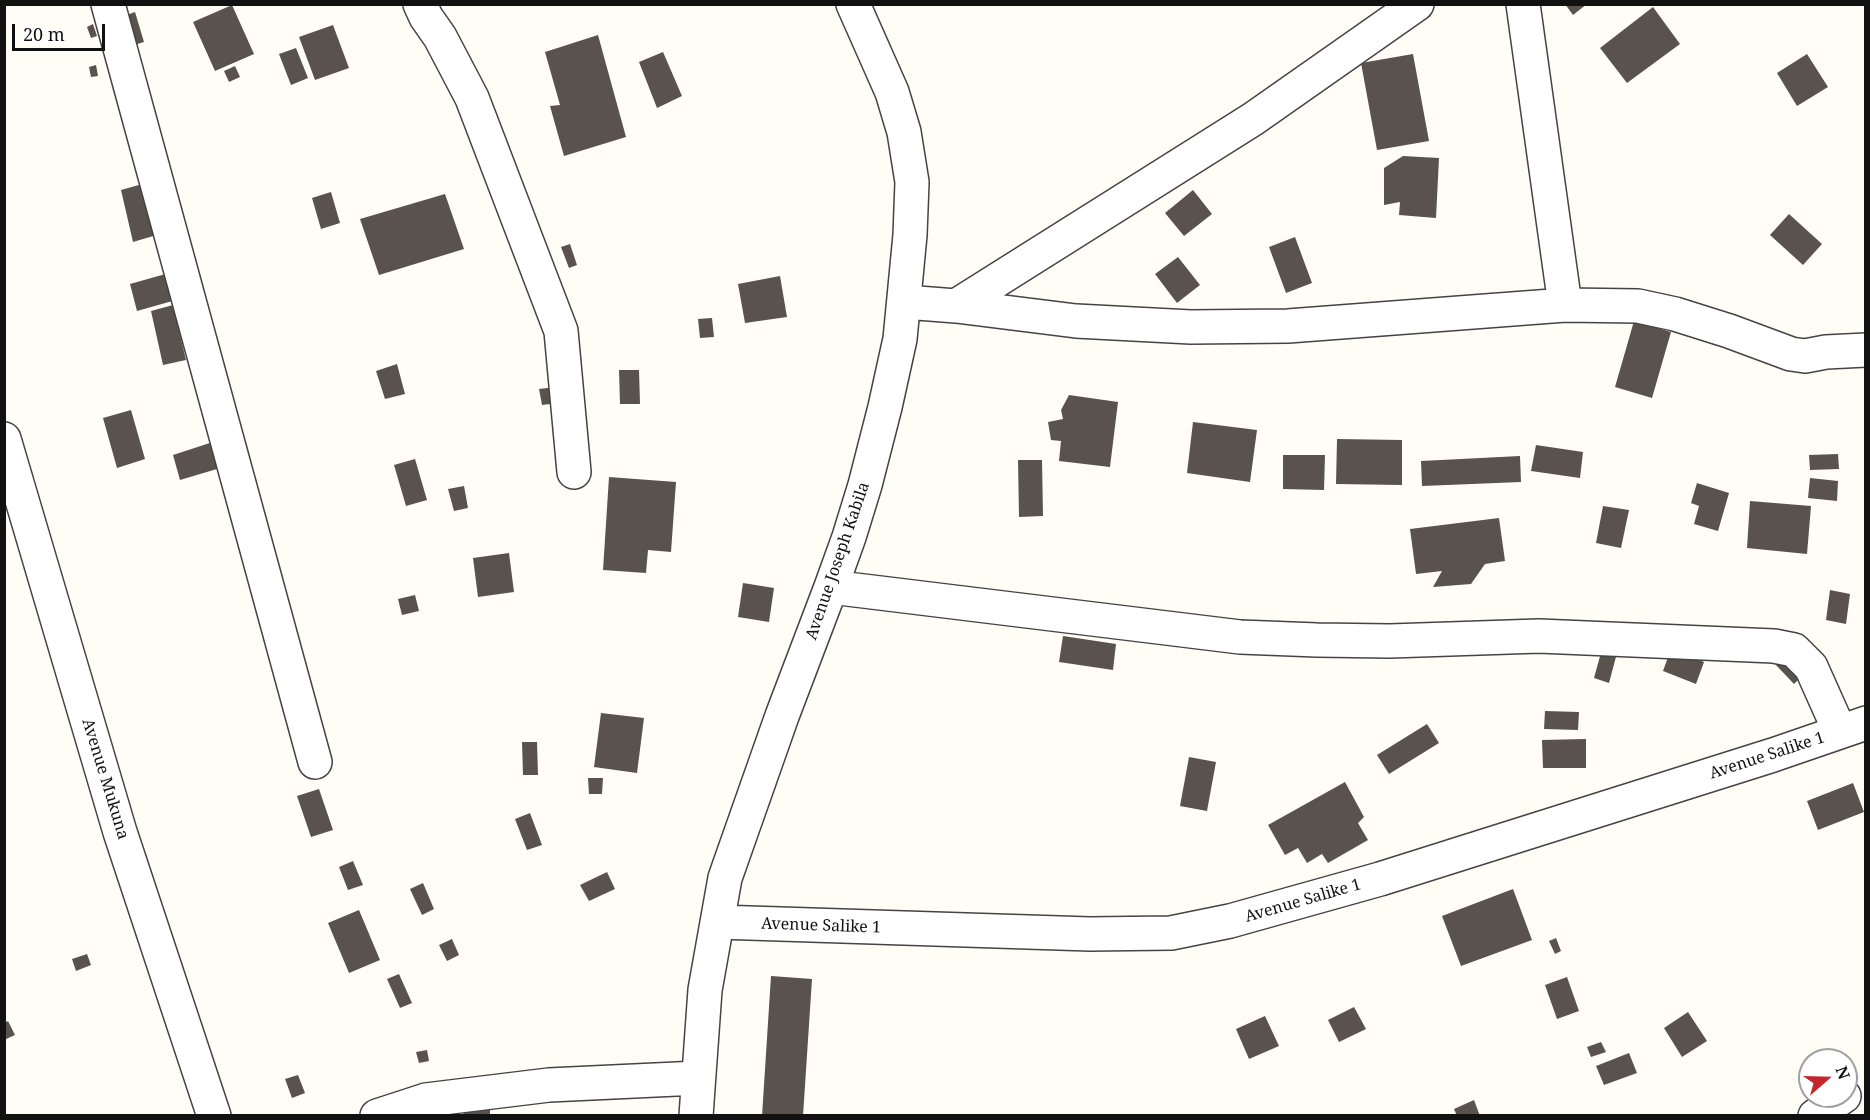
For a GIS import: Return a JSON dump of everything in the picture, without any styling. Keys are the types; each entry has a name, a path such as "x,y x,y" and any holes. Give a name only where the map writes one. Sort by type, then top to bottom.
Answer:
{"street":[{"path":"108,4 315,762"},
{"path":"420,4 426,17 440,36 472,98 561,332 574,472"},
{"name":"Avenue Joseph Kabila","path":"696,1116 705,990 725,879 782,716 831,587 868,474 900,339 905,302 912,182 904,132 892,92 853,4"},
{"path":"956,306 1253,119 1417,4"},
{"path":"1523,4 1565,305"},
{"path":"905,302 1076,321 1191,327 1288,326 1565,305 1638,306 1676,314 1791,354 1805,356 1826,352 1866,350"},
{"name":"Avenue Mukuna","path":"4,439 120,832 214,1116"},
{"path":"831,587 1240,637 1390,641 1539,636 1774,646 1794,650 1810,667 1853,728"},
{"name":"Avenue Salike 1","path":"718,922 1090,934 1171,933 1230,921 1380,879 1853,728"},
{"path":"377,1116 426,1100 549,1085 698,1078"}],"building":[{"path":"1565,4 1587,4 1573,15"},
{"path":"232,5 254,54 215,71 193,22"},
{"path":"1653,7 1680,44 1627,83 1600,48"},
{"path":"135,12 144,42 134,45 124,16"},
{"path":"93,24 97,36 91,38 87,27"},
{"path":"333,25 349,68 315,80 299,37"},
{"path":"598,35 626,137 564,156 550,106 560,105 545,52"},
{"path":"296,48 308,78 291,85 279,54"},
{"path":"663,52 682,96 657,108 639,62"},
{"path":"1413,54 1429,141 1377,150 1361,63"},
{"path":"1807,54 1828,87 1797,106 1777,73"},
{"path":"96,65 98,76 91,77 89,67"},
{"path":"235,66 240,77 229,82 224,71"},
{"path":"1403,156 1439,158 1436,218 1399,215 1400,202 1384,205 1384,168"},
{"path":"146,183 160,234 133,242 121,190"},
{"path":"1193,190 1212,214 1184,236 1165,213"},
{"path":"331,192 340,223 321,229 312,198"},
{"path":"445,194 464,249 379,275 360,219"},
{"path":"1789,214 1822,244 1803,265 1770,235"},
{"path":"1295,237 1312,283 1286,293 1269,247"},
{"path":"570,244 577,265 569,268 561,247"},
{"path":"1178,257 1200,285 1177,303 1155,274"},
{"path":"169,273 176,300 137,311 130,284"},
{"path":"780,276 787,317 745,323 738,284"},
{"path":"173,305 186,360 163,365 151,311"},
{"path":"712,318 714,337 700,338 698,319"},
{"path":"1634,321 1671,332 1652,398 1615,387"},
{"path":"397,364 405,394 385,399 376,371"},
{"path":"619,370 639,370 640,404 620,404"},
{"path":"555,387 558,403 542,405 539,389"},
{"path":"1069,395 1118,402 1110,467 1059,461 1061,441 1051,440 1048,422 1063,419 1061,410"},
{"path":"131,410 145,459 117,468 103,418"},
{"path":"1193,422 1257,430 1250,482 1187,473"},
{"path":"1337,439 1402,440 1402,485 1336,484"},
{"path":"219,440 227,466 180,480 173,455"},
{"path":"1536,445 1583,452 1580,478 1531,471"},
{"path":"1838,454 1839,469 1810,470 1809,455"},
{"path":"1283,455 1325,455 1324,490 1283,489"},
{"path":"1520,456 1521,482 1422,486 1421,461"},
{"path":"415,459 427,500 406,506 394,465"},
{"path":"1018,460 1042,460 1043,516 1019,517"},
{"path":"609,477 676,482 671,552 648,550 646,573 603,570"},
{"path":"1810,478 1838,481 1837,501 1808,498"},
{"path":"1697,483 1729,493 1718,531 1694,524 1699,506 1691,503"},
{"path":"464,486 468,508 454,511 448,489"},
{"path":"1750,501 1811,506 1807,554 1747,548"},
{"path":"1603,506 1629,510 1621,548 1596,543"},
{"path":"1499,518 1505,561 1485,564 1471,584 1433,587 1442,571 1416,574 1410,529"},
{"path":"509,553 514,592 478,597 473,558"},
{"path":"743,583 774,588 769,622 738,617"},
{"path":"1830,590 1850,594 1846,624 1826,620"},
{"path":"415,595 419,611 402,615 398,599"},
{"path":"1063,636 1116,644 1113,670 1059,662"},
{"path":"1602,649 1617,653 1609,683 1594,678"},
{"path":"1671,649 1704,662 1696,684 1663,671"},
{"path":"1790,649 1809,669 1794,684 1775,664"},
{"path":"1545,711 1579,712 1578,730 1544,729"},
{"path":"601,713 644,718 637,773 594,767"},
{"path":"1427,724 1439,743 1389,774 1377,755"},
{"path":"1586,739 1586,768 1543,768 1542,740"},
{"path":"522,742 537,742 538,775 523,775"},
{"path":"1189,757 1216,762 1207,811 1180,806"},
{"path":"588,778 603,778 602,794 589,794"},
{"path":"1345,782 1364,817 1358,823 1368,840 1328,863 1322,854 1307,863 1298,848 1285,855 1268,825"},
{"path":"1853,783 1864,812 1818,830 1807,801"},
{"path":"319,789 333,830 311,837 297,796"},
{"path":"530,813 542,845 527,850 515,819"},
{"path":"353,861 363,885 348,890 339,867"},
{"path":"607,872 615,889 589,901 580,885"},
{"path":"423,883 434,909 422,915 410,889"},
{"path":"1513,889 1532,940 1461,966 1442,916"},
{"path":"359,910 380,960 349,973 328,923"},
{"path":"1556,938 1561,951 1555,954 1549,941"},
{"path":"452,939 459,955 447,961 439,945"},
{"path":"87,954 91,965 76,971 72,959"},
{"path":"399,974 412,1003 400,1008 387,979"},
{"path":"771,976 812,979 803,1116 762,1116"},
{"path":"1567,977 1579,1011 1557,1019 1545,985"},
{"path":"1354,1007 1366,1029 1339,1042 1328,1020"},
{"path":"1688,1012 1707,1041 1682,1057 1664,1028"},
{"path":"1265,1016 1279,1046 1249,1059 1236,1029"},
{"path":"8,1021 15,1035 4,1040 4,1023"},
{"path":"1601,1042 1606,1052 1591,1057 1587,1047"},
{"path":"427,1050 429,1061 419,1063 416,1052"},
{"path":"1629,1053 1637,1073 1604,1085 1596,1066"},
{"path":"298,1075 305,1093 292,1098 285,1079"},
{"path":"1474,1100 1480,1116 1457,1116 1454,1109"},
{"path":"490,1109 490,1116 464,1116 463,1111"}]}
